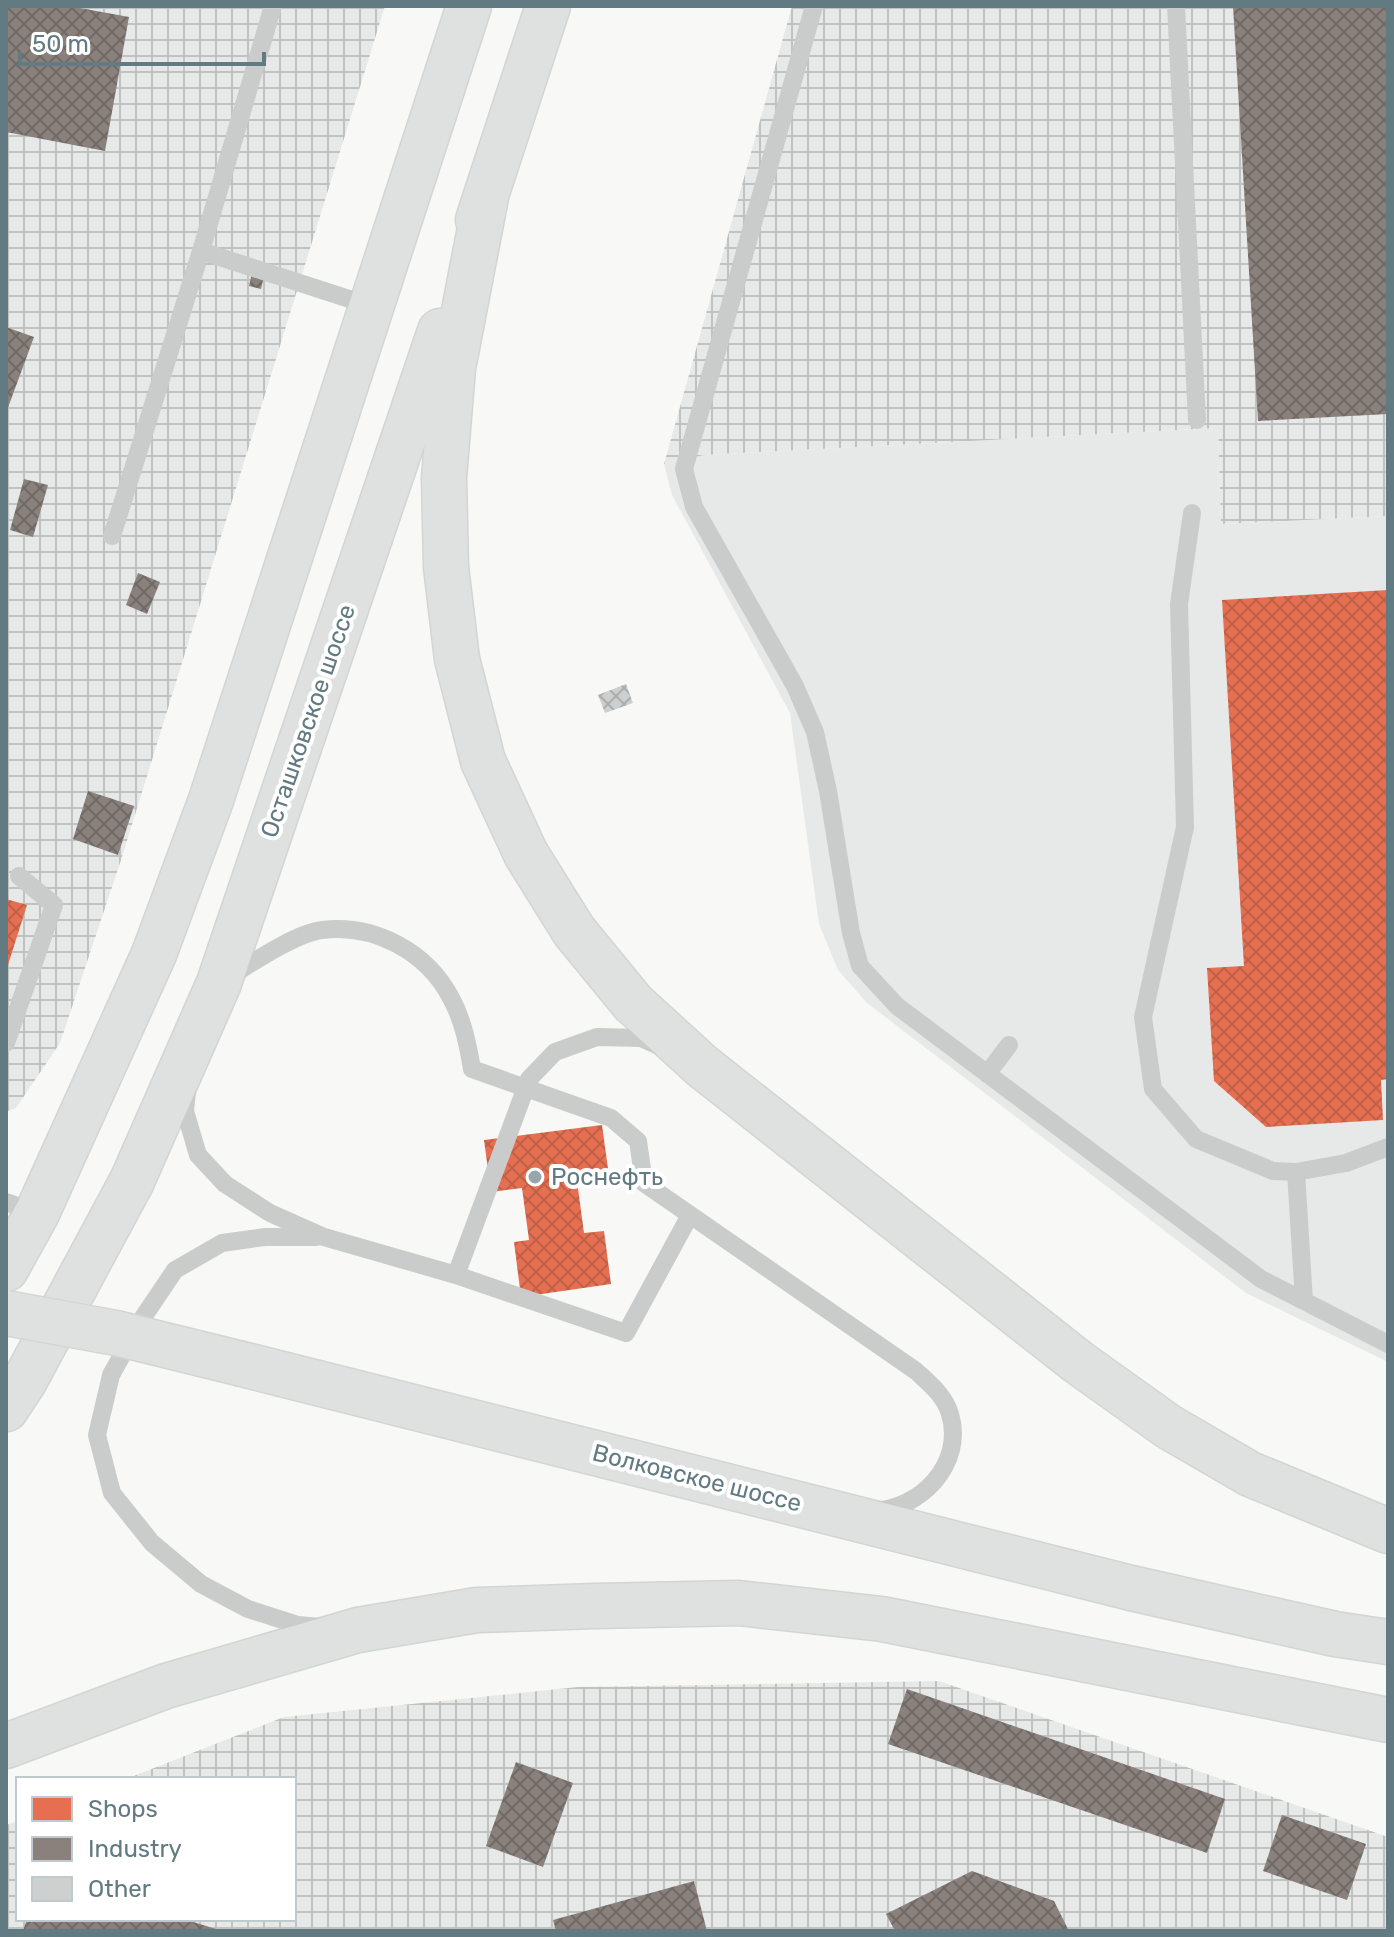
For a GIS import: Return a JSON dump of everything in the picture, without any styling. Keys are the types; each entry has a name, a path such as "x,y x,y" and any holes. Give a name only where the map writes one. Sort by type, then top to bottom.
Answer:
{"main road":[{"path":"6,1269 21,1208 154,954 211,800 469,6"},
{"name":"Осташковское шоссе","path":"6,1409 25,1380 132,1181 219,983 548,6"},
{"path":"487,192 453,368 444,478 446,567 457,659 483,761 526,854 574,931 633,1003 702,1066 1078,1362 1169,1427 1250,1474 1388,1531"},
{"name":"Волковское шоссе","path":"6,1313 116,1333 1131,1588 1335,1634 1388,1642"},
{"path":"6,1746 166,1686 358,1630 477,1610 739,1603 882,1619 1388,1720"}],"lane":[{"path":"112,536 273,6"},
{"path":"814,6 684,469 694,507 795,686 815,732 851,933 860,966 897,1006 1261,1279 1388,1344"},
{"path":"1176,6 1197,420"},
{"path":"201,251 371,306"},
{"path":"1192,513 1179,604 1185,827 1143,1017 1153,1089 1196,1139 1273,1171 1296,1172 1346,1163 1388,1147"},
{"path":"6,1043 54,905 19,876"},
{"path":"219,983 273,951 320,930 355,929 390,939 426,964 451,998 468,1042 472,1069 611,1118 638,1141 644,1183 916,1371 937,1390 950,1413 953,1437 948,1463 933,1485 908,1502 879,1511 830,1512"},
{"path":"456,1275 529,1079 555,1052 597,1037 641,1038 702,1066"},
{"path":"987,1074 1009,1045"},
{"path":"191,1050 185,1111 198,1155 225,1184 270,1213 324,1237 456,1275 626,1333 690,1215"},
{"path":"1296,1172 1304,1301"},
{"path":"324,1237 265,1237 222,1243 175,1270 144,1316 111,1375 97,1435 112,1493 152,1543 201,1584 248,1609 298,1625 358,1630"}],"shaded area":[{"path":"6,6 385,6 122,857 60,1043 16,1108 6,1112"},
{"path":"792,6 1388,6 1388,516 1221,524 1218,428 704,455 664,464"},
{"path":"1218,428 1221,524 1388,516 1388,1362 1246,1293 867,1003 838,970 819,924 790,713 672,495 664,464 704,455"},
{"path":"939,1681 1388,1837 1388,1931 6,1931 6,1825 16,1822 16,1921 296,1921 296,1777 131,1777 284,1717 578,1687"}],"building: Shops":[{"path":"1388,590 1388,1079 1381,1080 1383,1120 1266,1127 1214,1081 1207,968 1244,966 1222,600"},
{"path":"6,899 27,905 7,968 6,968"},
{"path":"602,1125 609,1176 577,1181 584,1233 604,1231 611,1284 521,1297 514,1242 529,1240 522,1188 491,1192 484,1140"}],"building: Industry":[{"path":"6,6 69,6 129,17 105,151 6,132"},
{"path":"1233,6 1388,6 1388,414 1258,421"},
{"path":"252,273 264,276 261,289 249,286"},
{"path":"6,327 34,337 6,413"},
{"path":"24,479 48,485 33,537 10,530"},
{"path":"138,573 160,582 147,614 126,605"},
{"path":"88,791 134,806 118,855 73,839"},
{"path":"907,1689 1225,1799 1207,1853 888,1744"},
{"path":"516,1762 573,1783 543,1867 486,1846"},
{"path":"1282,1815 1366,1844 1347,1900 1263,1871"},
{"path":"972,1871 1054,1901 1069,1931 895,1931 886,1914"},
{"path":"694,1881 707,1931 556,1931 553,1920"},
{"path":"26,1921 190,1921 219,1930 23,1931"}],"building: Other":[{"path":"626,684 633,703 605,713 598,695"}],"place":[{"name":"Роснефть","path":"535,1177"}]}
